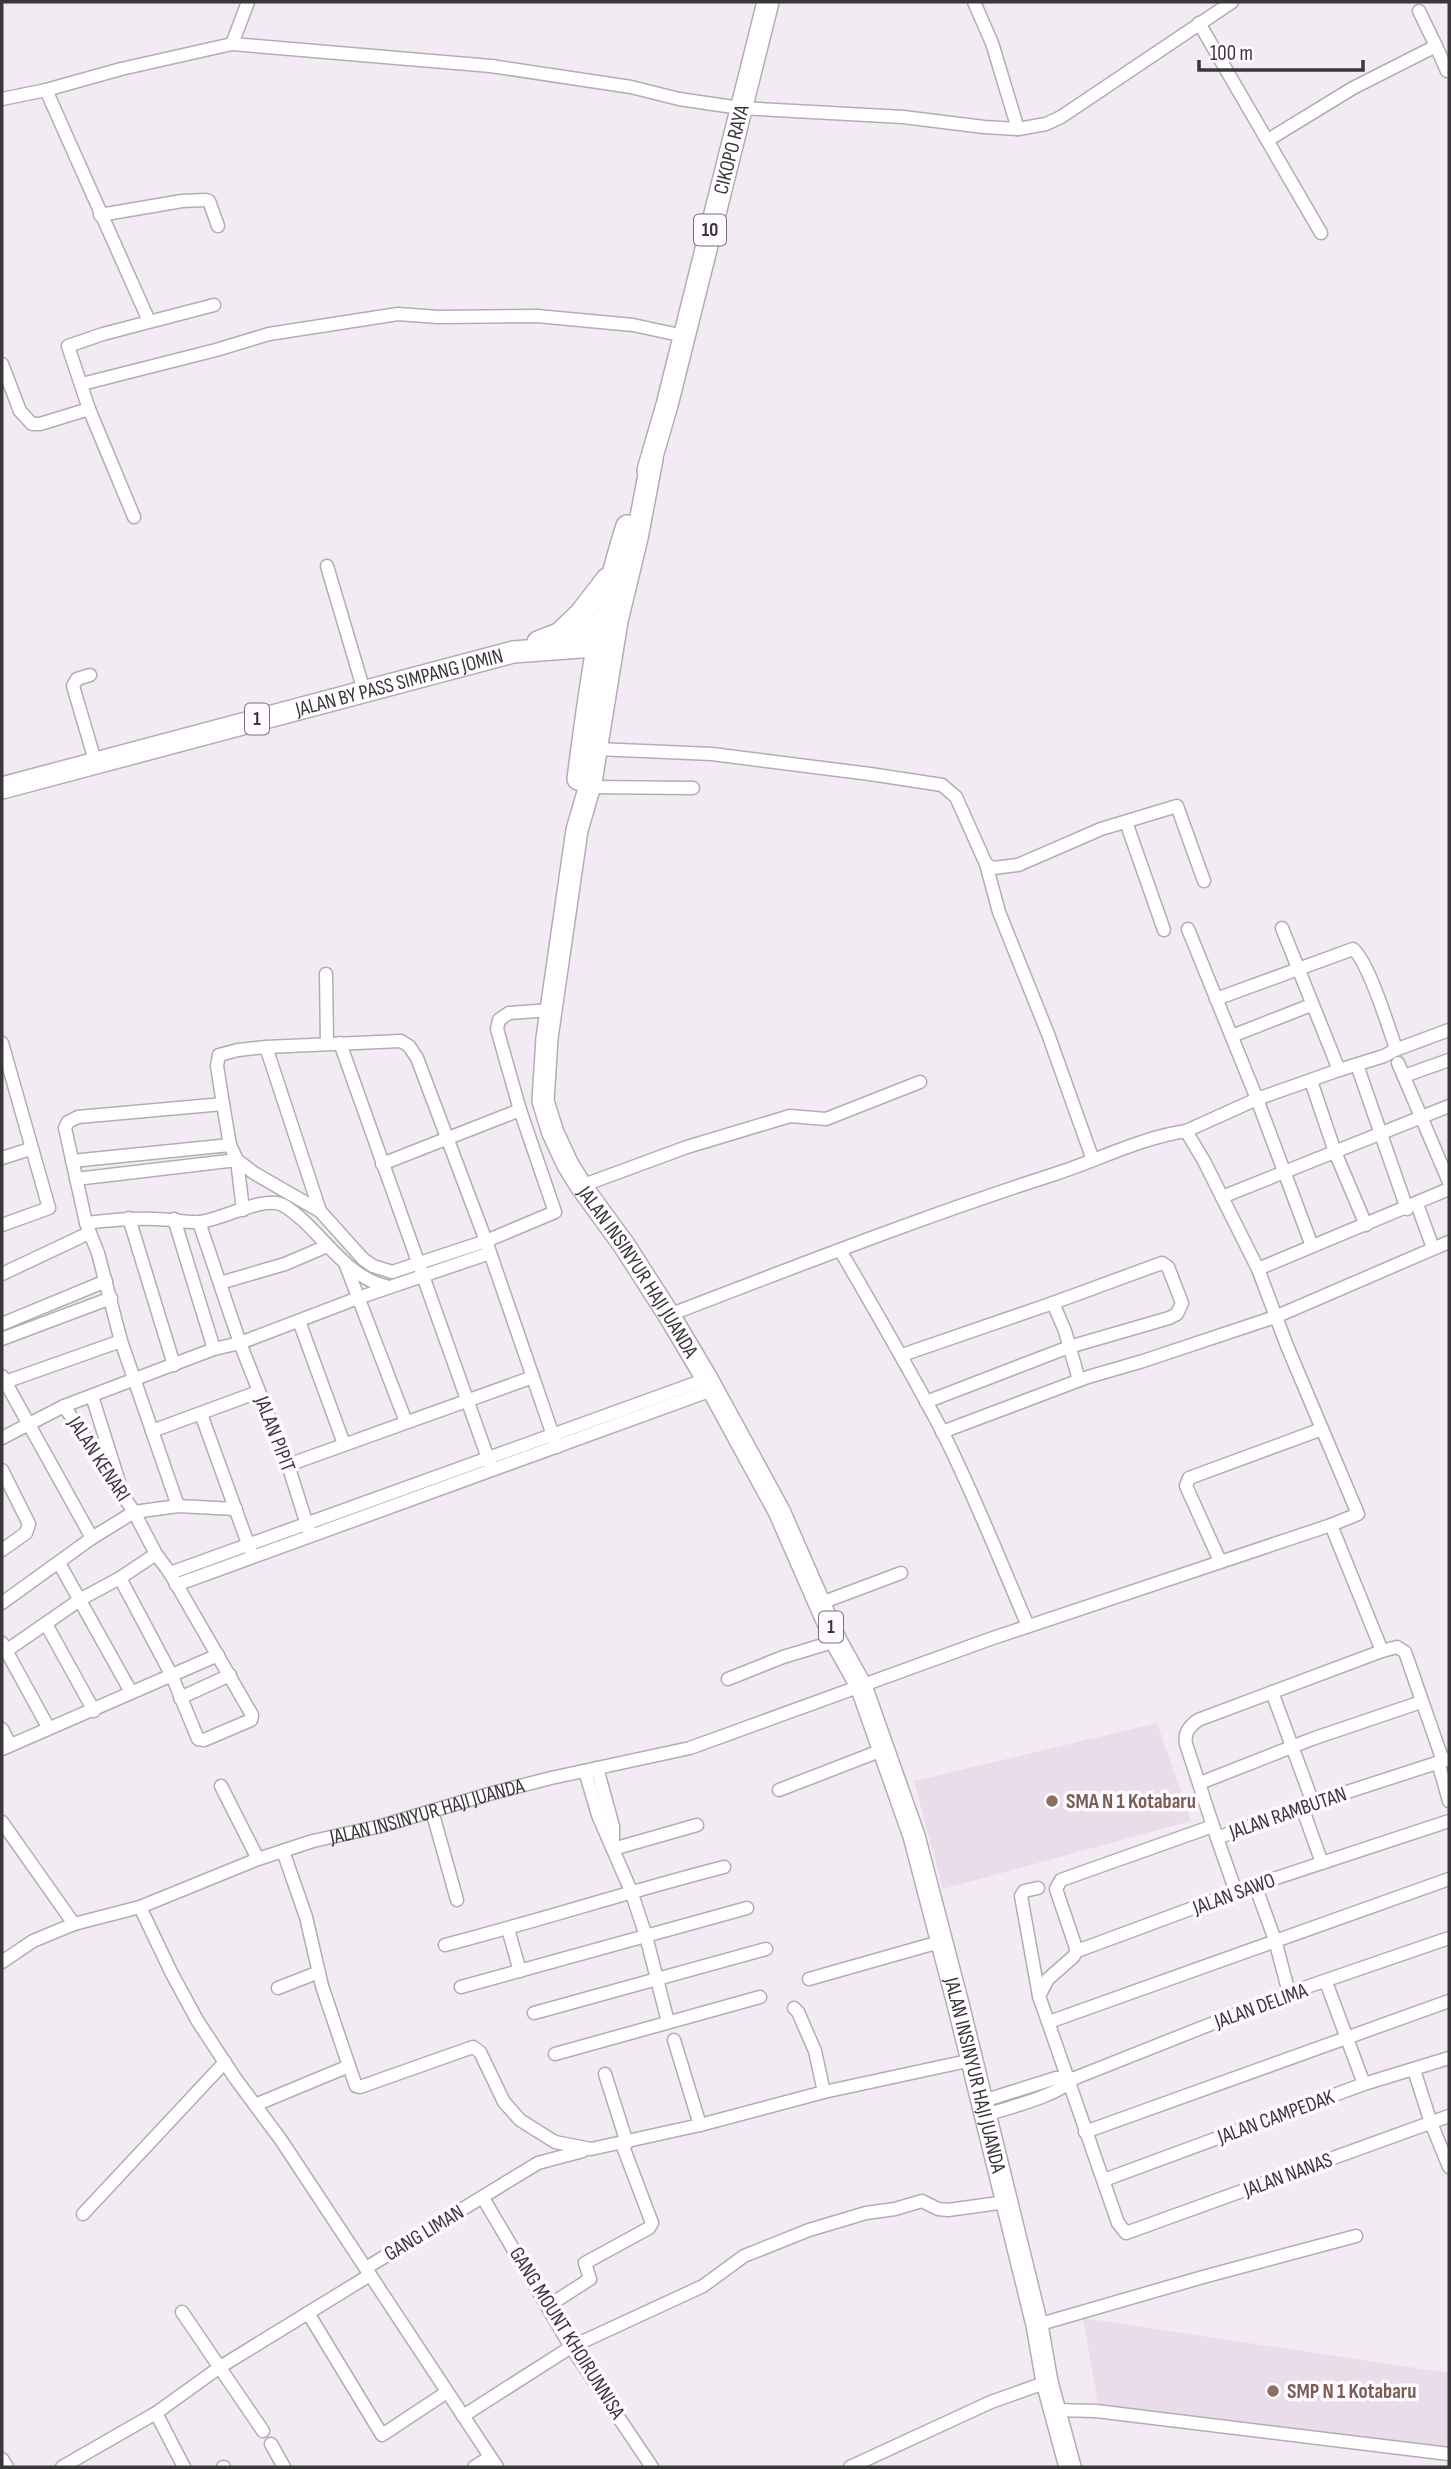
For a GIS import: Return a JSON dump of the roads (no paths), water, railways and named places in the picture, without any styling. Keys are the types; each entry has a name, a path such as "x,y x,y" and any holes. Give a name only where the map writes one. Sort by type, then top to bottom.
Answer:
{"highway":[{"name":"CIKOPO RAYA","path":"607,634 637,538 652,459 768,2"},
{"name":"CIKOPO RAYA","path":"607,634 613,569 652,459"},
{"path":"592,671 582,654 559,640 613,569"},
{"name":"JALAN BY PASS SIMPANG JOMIN","path":"2,788 559,640 607,634"},
{"name":"JALAN INSINYUR HAJI JUANDA","path":"607,634 592,671 578,780 577,830 543,1067 542,1101 556,1139 581,1186 624,1245 668,1315 779,1511 836,1641 861,1686 914,1836 943,1941 1037,2325 1047,2382 1070,2467"},
{"name":"JALAN INSINYUR HAJI JUANDA","path":"577,830 597,749 607,634"}],"street":[{"path":"232,44 248,2"},
{"path":"974,2 992,43 1018,129"},
{"path":"2,99 232,44 491,66 740,107 903,117 1018,129 1046,124 1061,117 1232,2"},
{"path":"1419,11 1447,71"},
{"path":"1199,23 1321,233"},
{"path":"1268,140 1353,88 1436,46"},
{"path":"46,90 149,321"},
{"path":"100,215 182,201 206,200 209,201 218,226"},
{"path":"134,517 89,409 68,349 70,344 214,305"},
{"path":"82,383 269,334 398,314 438,317 537,316 633,325 684,336"},
{"path":"2,364 20,411 32,424 89,409"},
{"path":"327,566 364,691"},
{"path":"90,675 77,679 73,686 96,764"},
{"path":"597,749 712,754 942,785 956,797 986,864 999,912 1048,1034 1093,1160"},
{"path":"589,787 693,788"},
{"path":"986,864 993,868 1018,865 1101,829 1174,806 1179,808 1205,881"},
{"path":"1126,822 1164,930"},
{"path":"1282,928 1339,1070"},
{"path":"1188,929 1257,1099 1312,1246"},
{"path":"1216,999 1348,949 1357,951 1383,1013 1404,1076 1422,1117 1445,1157 1449,1182"},
{"path":"326,974 333,1043 382,1164 490,1464"},
{"path":"1232,1036 1311,1005"},
{"path":"76,1179 237,1160 254,1173 320,1211 363,1259 373,1266 392,1272 420,1269 488,1247 555,1212 520,1110 499,1036 498,1023 509,1013 551,1010"},
{"path":"668,1315 1118,1150 1186,1130 1257,1099 1390,1054 1396,1056 1449,1030"},
{"path":"243,1210 237,1160 230,1145 217,1066 219,1055 266,1047 333,1043 401,1041 409,1046 417,1058 488,1247 555,1441"},
{"path":"2,1043 8,1088 49,1208 2,1225"},
{"path":"266,1047 320,1211"},
{"path":"1404,1076 1449,1060"},
{"path":"1357,1065 1380,1134 1433,1248"},
{"path":"1311,1081 1335,1152 1366,1225"},
{"path":"581,1186 687,1147 790,1116 826,1119 920,1082"},
{"path":"178,1506 121,1341 98,1253 88,1228 65,1128 68,1122 78,1117 223,1104"},
{"path":"1222,1197 1449,1107"},
{"path":"382,1164 520,1110"},
{"path":"861,1686 1028,1626 1332,1525 1357,1514 1275,1317 1258,1269 1186,1130"},
{"path":"72,1161 230,1145"},
{"path":"2,1158 30,1149"},
{"path":"1258,1269 1449,1189"},
{"path":"2,1274 88,1228 129,1218 200,1222 268,1202 280,1203 294,1213 345,1263 379,1284 390,1287"},
{"path":"129,1218 174,1365"},
{"path":"174,1220 214,1349"},
{"name":"JALAN PIPIT","path":"200,1222 240,1343 288,1465 309,1530"},
{"path":"942,1432 1079,1380 1275,1317 1449,1242"},
{"path":"220,1283 285,1264 327,1246"},
{"path":"840,1250 902,1355 942,1432 976,1502 1028,1626"},
{"path":"345,1263 406,1422"},
{"path":"902,1355 1162,1264 1168,1267 1182,1303 1177,1314 1069,1347 926,1402"},
{"path":"2,1438 64,1406 214,1349 240,1343 390,1287 420,1269"},
{"path":"2,1324 106,1281"},
{"path":"2,1339 111,1298"},
{"path":"1053,1303 1079,1380"},
{"path":"299,1321 344,1444"},
{"path":"92,1538 27,1425 4,1379 121,1341"},
{"path":"288,1465 533,1377"},
{"path":"173,1579 710,1385"},
{"path":"152,1431 258,1392"},
{"path":"92,1396 124,1498"},
{"name":"JALAN KENARI","path":"64,1406 134,1512 252,1715 247,1722 200,1741 180,1698"},
{"path":"201,1414 251,1550"},
{"path":"1220,1561 1186,1486 1189,1478 1322,1429"},
{"path":"2,1470 29,1527 26,1533 2,1550"},
{"path":"2,1603 92,1538 134,1512 178,1506 236,1509"},
{"path":"1332,1525 1381,1651"},
{"path":"48,1727 4,1647 46,1624 81,1599 156,1554"},
{"path":"59,1563 131,1692"},
{"path":"821,1604 901,1573"},
{"path":"120,1578 172,1676 180,1698 230,1675"},
{"path":"46,1624 94,1711"},
{"path":"728,1679 783,1657 836,1641"},
{"path":"1237,1892 1186,1744 1188,1727 1198,1720 1397,1647 1405,1652 1416,1678 1421,1702 1443,1761 1449,1801"},
{"path":"2,1729 6,1747 218,1655"},
{"name":"JALAN INSINYUR HAJI JUANDA","path":"2,1962 33,1941 74,1924 140,1907 258,1859 313,1841 381,1826 489,1794 690,1748 861,1686"},
{"path":"1272,1692 1293,1747 1322,1863"},
{"path":"1200,1783 1421,1702"},
{"path":"779,1790 885,1749"},
{"name":"JALAN RAMBUTAN","path":"1077,1951 1056,1889 1061,1880 1443,1761"},
{"path":"592,1770 613,1826 612,1847 646,1936 668,2022"},
{"path":"221,1786 258,1859"},
{"path":"432,1811 457,1900"},
{"name":"JALAN SAWO","path":"1039,1996 1048,1979 1073,1958 1077,1951 1255,1885 1449,1821"},
{"path":"2,1822 74,1924"},
{"path":"612,1847 697,1825"},
{"path":"283,1851 306,1917 319,1972 354,2082 360,2087 473,2047 480,2052 504,2102 520,2120 555,2142 591,2149 700,2125 824,2092 972,2060"},
{"path":"445,1945 724,1867"},
{"path":"1049,2022 1449,1879"},
{"path":"1255,1885 1275,1940 1289,1993"},
{"path":"1038,1888 1024,1891 1021,1896 1039,1996 1104,2180"},
{"path":"140,1907 184,1996 225,2063 281,2140 493,2462 474,2467"},
{"path":"461,1987 747,1908"},
{"path":"508,1929 520,1971"},
{"name":"JALAN DELIMA","path":"984,2108 1070,2080 1289,1993 1449,1938"},
{"path":"809,1979 943,1941"},
{"path":"534,2013 766,1949"},
{"path":"278,1988 319,1972"},
{"path":"1326,1982 1364,2084"},
{"path":"555,2054 760,1997"},
{"path":"1085,2132 1449,2001"},
{"path":"794,2008 814,2051 824,2092"},
{"path":"674,2040 700,2125"},
{"name":"JALAN CAMPEDAK","path":"1104,2180 1364,2084 1449,2058"},
{"path":"83,2214 225,2063"},
{"path":"255,2105 349,2066"},
{"path":"1414,2070 1449,2167"},
{"path":"548,2306 590,2279 585,2263 649,2228 652,2223 624,2143 605,2074"},
{"name":"JALAN NANAS","path":"1104,2180 1118,2223 1126,2233 1449,2116"},
{"name":"GANG LIMAN","path":"62,2467 156,2413 220,2367 538,2163 591,2149"},
{"name":"GANG MOUNT KHOIRUNNISA","path":"483,2198 571,2347 652,2467"},
{"path":"463,2416 571,2347 704,2286 744,2256 809,2230 866,2213 895,2209 922,2201 948,2210 1006,2202"},
{"path":"1037,2325 1356,2236"},
{"path":"182,2312 263,2431"},
{"path":"308,2313 382,2435 447,2392"},
{"path":"850,2467 991,2402 1047,2382"},
{"path":"1055,2410 1096,2411 1449,2454"},
{"path":"156,2413 184,2467"},
{"path":"271,2444 284,2467"},
{"path":"2,2459 7,2467"}],"place":[{"name":"SMA N 1 Kotabaru","path":"1052,1801"},
{"name":"SMP N 1 Kotabaru","path":"1273,2391"}]}
